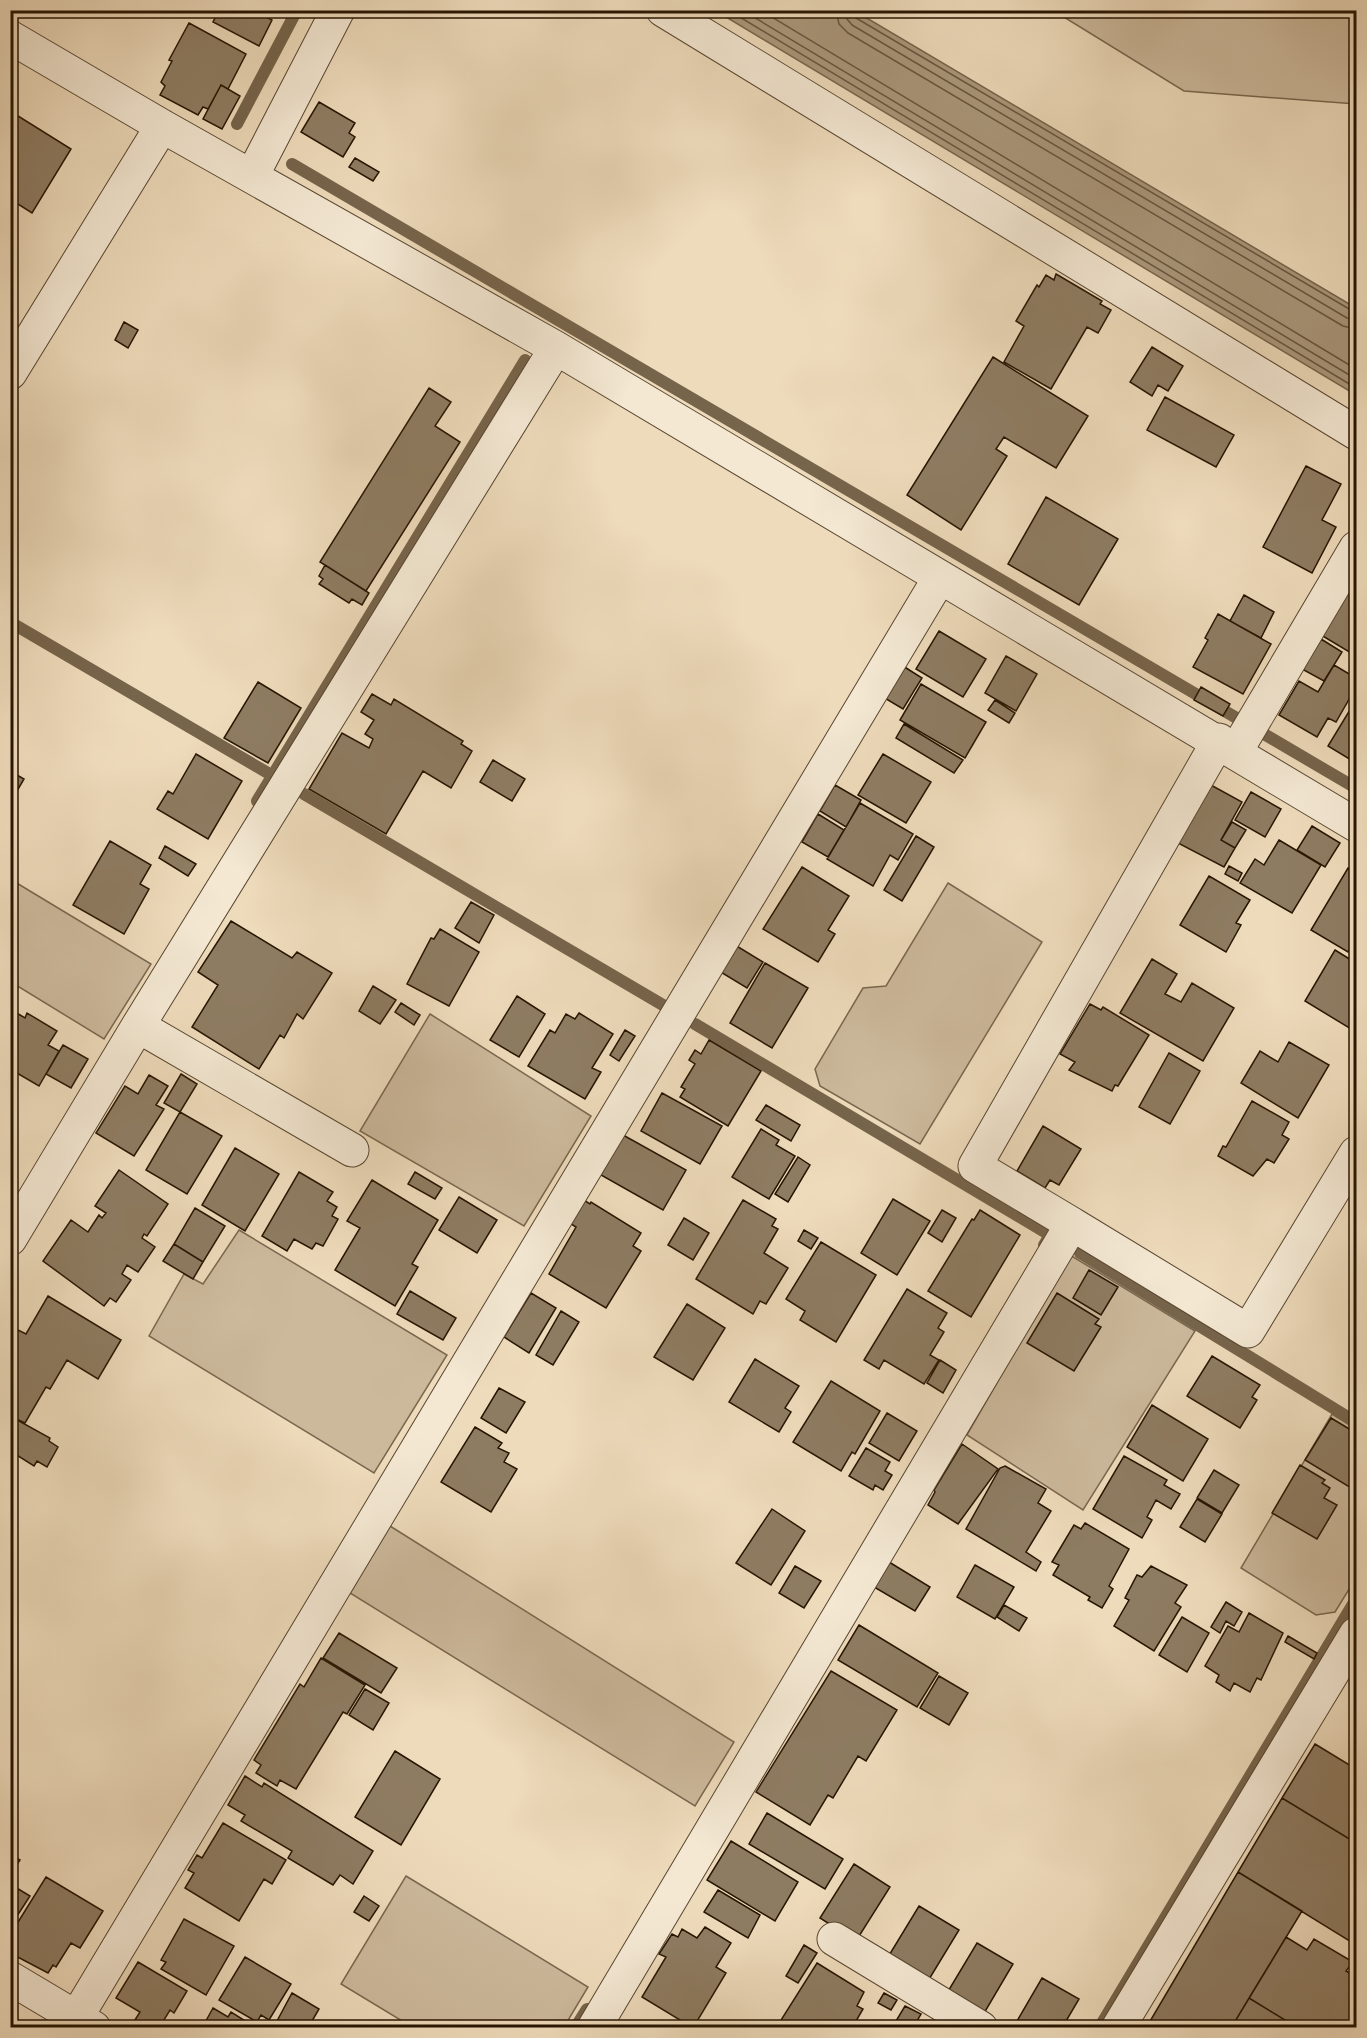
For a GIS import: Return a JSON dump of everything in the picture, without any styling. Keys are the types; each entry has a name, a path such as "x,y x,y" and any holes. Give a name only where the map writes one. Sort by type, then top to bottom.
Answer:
{"street":[{"path":"252,176 338,10"},
{"path":"663,10 1356,433"},
{"path":"10,37 162,126 556,348 940,577 1240,735 1356,825"},
{"path":"10,373 162,126"},
{"path":"10,1239 138,1026 556,348"},
{"path":"1356,548 975,1166 1248,1331 1356,1153"},
{"path":"10,1978 80,2024 940,577"},
{"path":"138,1026 352,1150"},
{"path":"594,2028 1072,1224"},
{"path":"1118,2028 1356,1634"},
{"path":"834,1939 981,2028"}],"shaded area":[{"path":"1054,11 1356,11 1356,104 1184,91"},
{"path":"10,879 151,964 104,1039 11,982"},
{"path":"948,883 1042,942 920,1144 820,1086 815,1069 863,988 886,986"},
{"path":"430,1014 591,1116 524,1226 360,1131"},
{"path":"239,1230 447,1355 374,1473 149,1336 184,1274 203,1284"},
{"path":"1070,1255 1195,1331 1083,1510 967,1435"},
{"path":"1332,1414 1356,1429 1356,1578 1335,1612 1316,1615 1241,1568"},
{"path":"390,1526 734,1742 695,1806 350,1593"},
{"path":"406,1876 588,1987 564,2027 412,2027 341,1984"}],"water":[{"path":"716,11 855,11 1356,308 1356,395"}],"building":[{"path":"219,10 253,10 272,20 259,46 213,22"},
{"path":"189,23 246,54 228,89 221,85 208,109 203,107 198,115 160,95 165,86 161,82 172,61 169,60"},
{"path":"221,85 240,96 222,129 203,119"},
{"path":"319,102 355,123 349,133 355,137 343,157 301,132"},
{"path":"10,111 71,149 32,213 10,199"},
{"path":"355,158 379,172 373,181 349,167"},
{"path":"1056,274 1102,301 1100,304 1111,310 1098,333 1087,327 1051,389 1004,362 1024,326 1016,321 1037,285 1039,287 1046,275 1054,280"},
{"path":"124,322 138,330 128,348 115,340"},
{"path":"1152,347 1183,366 1168,391 1158,385 1152,396 1130,382"},
{"path":"993,357 1088,416 1056,468 1004,437 996,449 1007,456 961,530 907,495"},
{"path":"429,388 451,402 435,426 460,442 366,591 320,562"},
{"path":"1165,397 1234,435 1216,467 1147,430"},
{"path":"1306,466 1341,484 1322,520 1336,527 1312,573 1263,547"},
{"path":"1046,497 1118,539 1079,605 1008,564"},
{"path":"325,565 369,593 362,605 352,599 349,603 319,584 323,579 319,576"},
{"path":"1349,586 1356,591 1356,656 1321,635"},
{"path":"1244,595 1274,612 1261,638 1230,621"},
{"path":"1218,614 1271,644 1243,694 1193,667 1208,640 1205,638"},
{"path":"939,631 986,659 963,697 916,669"},
{"path":"1321,639 1342,652 1324,681 1302,669"},
{"path":"1006,656 1037,674 1016,711 985,693"},
{"path":"1334,665 1356,678 1356,687 1336,722 1328,718 1317,737 1279,715 1299,681 1318,692"},
{"path":"903,666 922,678 903,709 883,697"},
{"path":"258,682 301,708 268,763 224,738"},
{"path":"921,684 986,722 965,758 900,720"},
{"path":"1201,687 1230,704 1223,716 1194,700"},
{"path":"372,694 391,705 394,699 463,741 461,744 472,751 451,788 423,771 386,834 309,789 342,733 369,748 373,739 365,734 374,720 361,712"},
{"path":"995,700 1015,713 1009,723 988,710"},
{"path":"1356,700 1356,763 1328,746"},
{"path":"904,724 963,760 954,773 896,738"},
{"path":"196,754 242,781 208,839 157,809 168,791 173,794"},
{"path":"883,754 931,782 906,823 858,795"},
{"path":"493,760 525,779 512,801 480,782"},
{"path":"10,771 24,779 10,803"},
{"path":"1209,784 1242,802 1221,840 1235,848 1224,867 1176,842"},
{"path":"835,785 861,800 846,827 820,811"},
{"path":"1251,792 1281,809 1265,837 1235,820"},
{"path":"860,803 913,834 898,860 890,855 873,886 827,859"},
{"path":"818,814 844,830 828,857 802,842"},
{"path":"1232,822 1246,830 1235,848 1221,840"},
{"path":"1312,826 1340,843 1325,867 1297,850"},
{"path":"916,836 934,847 902,901 884,890"},
{"path":"1279,840 1321,865 1292,913 1240,883 1255,859 1264,865"},
{"path":"110,841 151,865 140,884 149,889 124,934 73,905"},
{"path":"165,846 196,864 188,876 159,858"},
{"path":"1229,866 1242,873 1238,881 1225,874"},
{"path":"802,867 849,896 828,930 835,934 818,962 763,929"},
{"path":"1348,868 1356,873 1356,938 1348,952 1311,930"},
{"path":"1209,876 1250,900 1236,923 1241,925 1226,952 1180,925"},
{"path":"471,902 494,915 479,943 455,928"},
{"path":"231,921 292,958 297,952 332,973 303,1019 297,1014 284,1038 280,1035 259,1069 192,1027 218,985 198,972"},
{"path":"440,929 479,952 449,1006 407,984 431,938 434,939"},
{"path":"735,945 763,962 747,988 719,971"},
{"path":"1335,950 1356,963 1356,1032 1305,1001"},
{"path":"1152,959 1177,974 1165,994 1181,1002 1192,983 1234,1008 1203,1061 1120,1013"},
{"path":"765,963 808,988 772,1048 730,1023"},
{"path":"373,986 396,1000 380,1024 359,1011"},
{"path":"517,996 545,1014 519,1057 490,1040"},
{"path":"401,1003 420,1015 414,1025 395,1012"},
{"path":"1090,1004 1101,1010 1103,1007 1149,1035 1118,1086 1115,1085 1112,1091 1069,1070 1075,1062 1060,1054"},
{"path":"15,1012 25,1018 27,1013 57,1031 48,1045 59,1051 39,1086 10,1069 10,1020"},
{"path":"579,1013 613,1034 592,1068 601,1072 585,1099 528,1066 550,1030 555,1033 566,1014 575,1019"},
{"path":"625,1030 635,1036 619,1061 610,1055"},
{"path":"709,1040 761,1071 728,1126 680,1097 685,1089 681,1087 695,1064 689,1060 695,1050 701,1054"},
{"path":"1289,1042 1329,1065 1298,1118 1241,1083 1260,1051 1278,1062"},
{"path":"63,1045 88,1059 71,1088 46,1074"},
{"path":"1169,1053 1200,1071 1170,1124 1139,1107"},
{"path":"181,1074 197,1084 180,1112 164,1103"},
{"path":"149,1075 168,1086 156,1105 164,1109 134,1156 96,1133 125,1086 138,1094"},
{"path":"662,1093 722,1126 700,1164 641,1131"},
{"path":"1252,1101 1289,1122 1282,1135 1289,1139 1274,1163 1267,1159 1253,1176 1218,1156 1223,1146 1226,1147"},
{"path":"766,1105 800,1125 791,1141 756,1120"},
{"path":"180,1112 222,1136 187,1194 146,1170"},
{"path":"1043,1126 1081,1149 1059,1185 1050,1180 1045,1188 1017,1171"},
{"path":"761,1129 779,1140 776,1145 795,1156 769,1199 732,1177"},
{"path":"623,1135 686,1170 663,1210 601,1175"},
{"path":"235,1148 279,1174 245,1231 202,1205"},
{"path":"798,1157 810,1165 788,1202 775,1194"},
{"path":"119,1170 168,1204 147,1236 144,1234 142,1238 155,1247 138,1272 127,1265 122,1274 131,1280 116,1302 110,1298 104,1306 43,1261 71,1220 88,1232 99,1215 102,1218 106,1213 95,1206"},
{"path":"299,1172 333,1192 327,1201 337,1207 332,1216 338,1219 323,1246 316,1243 312,1249 294,1239 287,1251 262,1236"},
{"path":"415,1172 442,1188 435,1199 408,1184"},
{"path":"372,1180 438,1220 412,1264 418,1267 395,1306 335,1270 360,1228 347,1221"},
{"path":"459,1197 497,1220 477,1253 439,1230"},
{"path":"582,1199 590,1204 591,1202 641,1233 633,1246 641,1251 606,1308 549,1274 576,1227 568,1222"},
{"path":"893,1199 930,1221 897,1275 861,1253"},
{"path":"743,1200 776,1219 772,1226 778,1229 764,1253 788,1268 766,1304 760,1301 753,1314 696,1279"},
{"path":"195,1208 225,1226 203,1262 174,1244"},
{"path":"942,1210 956,1218 942,1242 928,1233"},
{"path":"980,1210 1020,1235 971,1317 928,1291 972,1219 974,1220"},
{"path":"684,1218 709,1233 693,1260 668,1245"},
{"path":"804,1230 818,1238 811,1249 798,1241"},
{"path":"821,1242 876,1275 836,1342 800,1320 805,1311 786,1299"},
{"path":"174,1244 203,1262 193,1279 163,1261"},
{"path":"1089,1270 1118,1287 1101,1315 1073,1298"},
{"path":"907,1289 947,1313 938,1328 944,1332 930,1355 939,1360 924,1384 884,1360 879,1369 864,1360"},
{"path":"410,1291 456,1318 443,1340 397,1314"},
{"path":"531,1293 556,1308 529,1353 504,1337"},
{"path":"1057,1293 1099,1319 1095,1324 1101,1327 1074,1371 1027,1343"},
{"path":"48,1296 121,1340 98,1379 67,1360 50,1389 46,1387 25,1423 10,1416 10,1326 26,1334"},
{"path":"687,1304 725,1328 693,1380 654,1357"},
{"path":"561,1311 579,1322 553,1365 536,1355"},
{"path":"1212,1356 1260,1385 1252,1397 1257,1400 1240,1428 1187,1396"},
{"path":"755,1359 799,1386 785,1408 791,1412 779,1432 729,1402"},
{"path":"940,1360 956,1370 943,1393 927,1383"},
{"path":"831,1381 880,1411 855,1454 852,1452 841,1471 793,1442"},
{"path":"499,1388 525,1402 506,1433 481,1418"},
{"path":"1152,1405 1208,1439 1183,1481 1127,1447"},
{"path":"887,1413 917,1431 899,1461 869,1443"},
{"path":"10,1416 50,1438 49,1441 58,1447 47,1467 37,1461 34,1466 12,1452 10,1454"},
{"path":"1331,1418 1356,1433 1356,1491 1305,1460"},
{"path":"475,1427 502,1443 498,1448 509,1453 504,1462 517,1469 491,1512 441,1482"},
{"path":"962,1444 998,1469 958,1524 928,1505 934,1490"},
{"path":"866,1448 890,1462 885,1471 892,1475 883,1490 875,1485 873,1490 849,1476"},
{"path":"1124,1456 1167,1480 1164,1485 1180,1494 1171,1509 1156,1500 1147,1517 1152,1520 1142,1538 1093,1509"},
{"path":"1300,1465 1325,1480 1322,1483 1330,1488 1324,1498 1337,1505 1317,1539 1272,1513"},
{"path":"1005,1466 1046,1489 1038,1503 1051,1511 1026,1552 1041,1562 1036,1571 966,1529 1000,1468"},
{"path":"1214,1470 1239,1485 1222,1513 1197,1498"},
{"path":"1197,1499 1222,1514 1205,1542 1180,1527"},
{"path":"772,1509 805,1531 771,1585 736,1563"},
{"path":"1085,1523 1129,1549 1109,1586 1113,1589 1102,1608 1088,1600 1090,1597 1053,1575 1059,1565 1052,1562 1074,1525 1081,1529"},
{"path":"889,1562 930,1587 915,1611 874,1587"},
{"path":"975,1565 1014,1587 995,1619 957,1597"},
{"path":"795,1566 821,1581 804,1608 779,1593"},
{"path":"1151,1566 1187,1585 1175,1603 1181,1607 1154,1651 1114,1626 1129,1600 1125,1598 1137,1575 1142,1577"},
{"path":"1226,1602 1242,1612 1234,1626 1226,1621 1220,1633 1211,1627"},
{"path":"1004,1605 1027,1618 1019,1631 997,1617"},
{"path":"1249,1613 1283,1633 1261,1680 1257,1678 1250,1692 1234,1683 1230,1691 1216,1682 1219,1675 1205,1666 1228,1626 1239,1632"},
{"path":"1182,1617 1209,1633 1187,1672 1159,1655"},
{"path":"859,1625 938,1673 917,1707 838,1660"},
{"path":"339,1633 397,1668 381,1693 323,1658"},
{"path":"1288,1636 1317,1653 1314,1659 1285,1642"},
{"path":"321,1658 365,1685 347,1714 343,1712 296,1789 280,1780 277,1786 256,1773 261,1765 254,1760 300,1684 304,1687"},
{"path":"831,1671 897,1710 866,1761 858,1756 833,1798 828,1795 810,1825 756,1792"},
{"path":"939,1676 968,1693 949,1725 920,1708"},
{"path":"365,1689 389,1703 373,1730 349,1715"},
{"path":"1315,1744 1356,1769 1356,1843 1282,1798"},
{"path":"395,1751 440,1779 401,1845 355,1817"},
{"path":"245,1776 262,1787 264,1783 373,1851 353,1884 340,1875 333,1885 288,1858 292,1851 241,1821 245,1815 228,1805"},
{"path":"1282,1798 1356,1843 1356,1945 1238,1872"},
{"path":"767,1813 843,1859 825,1889 749,1844"},
{"path":"223,1823 286,1860 272,1884 264,1879 239,1921 185,1888 194,1873 188,1870 197,1855 202,1858"},
{"path":"731,1841 798,1882 775,1921 707,1880"},
{"path":"10,1854 20,1860 10,1875"},
{"path":"854,1864 890,1887 856,1941 820,1918"},
{"path":"1238,1872 1302,1911 1231,2028 1146,2028"},
{"path":"46,1877 103,1911 80,1948 71,1943 56,1967 53,1965 48,1973 10,1953 10,1935"},
{"path":"15,1887 30,1896 10,1927 10,1894"},
{"path":"718,1890 760,1915 748,1938 704,1912"},
{"path":"364,1896 379,1906 369,1921 354,1912"},
{"path":"919,1906 959,1930 928,1981 888,1957"},
{"path":"184,1919 234,1946 206,1995 161,1969 166,1962 161,1960"},
{"path":"705,1927 731,1943 716,1967 726,1973 693,2028 642,1997 666,1957 659,1954 672,1934 678,1937 682,1929 697,1938"},
{"path":"1286,1937 1307,1950 1314,1939 1353,1962 1346,1971 1356,1977 1356,2028 1298,2028 1249,1998"},
{"path":"977,1943 1013,1964 983,2015 947,1993"},
{"path":"804,1945 817,1953 798,1983 786,1976"},
{"path":"245,1957 291,1984 269,2020 261,2015 257,2022 219,2000"},
{"path":"138,1962 187,1991 174,2013 170,2010 159,2028 141,2028 133,2023 140,2012 116,1998"},
{"path":"817,1963 864,1992 857,2006 863,2009 852,2028 776,2028"},
{"path":"1042,1978 1079,1999 1062,2028 1013,2028"},
{"path":"292,1993 319,2009 308,2028 287,2028 277,2021"},
{"path":"884,1993 897,2000 891,2010 878,2003"},
{"path":"1249,1998 1298,2028 1231,2028"},
{"path":"905,2006 921,2014 913,2028 907,2028 896,2021"},
{"path":"213,2008 228,2017 231,2012 252,2025 251,2028 202,2028"}],"waterway":[{"path":"237,124 297,10"},
{"path":"292,164 1356,788"},
{"path":"257,801 525,360"},
{"path":"10,622 273,776"},
{"path":"304,794 668,1008"},
{"path":"695,1024 1050,1235 1044,1245"},
{"path":"1080,1253 1356,1422"},
{"path":"1099,2028 1356,1599"},
{"path":"575,2028 587,2009"}]}
